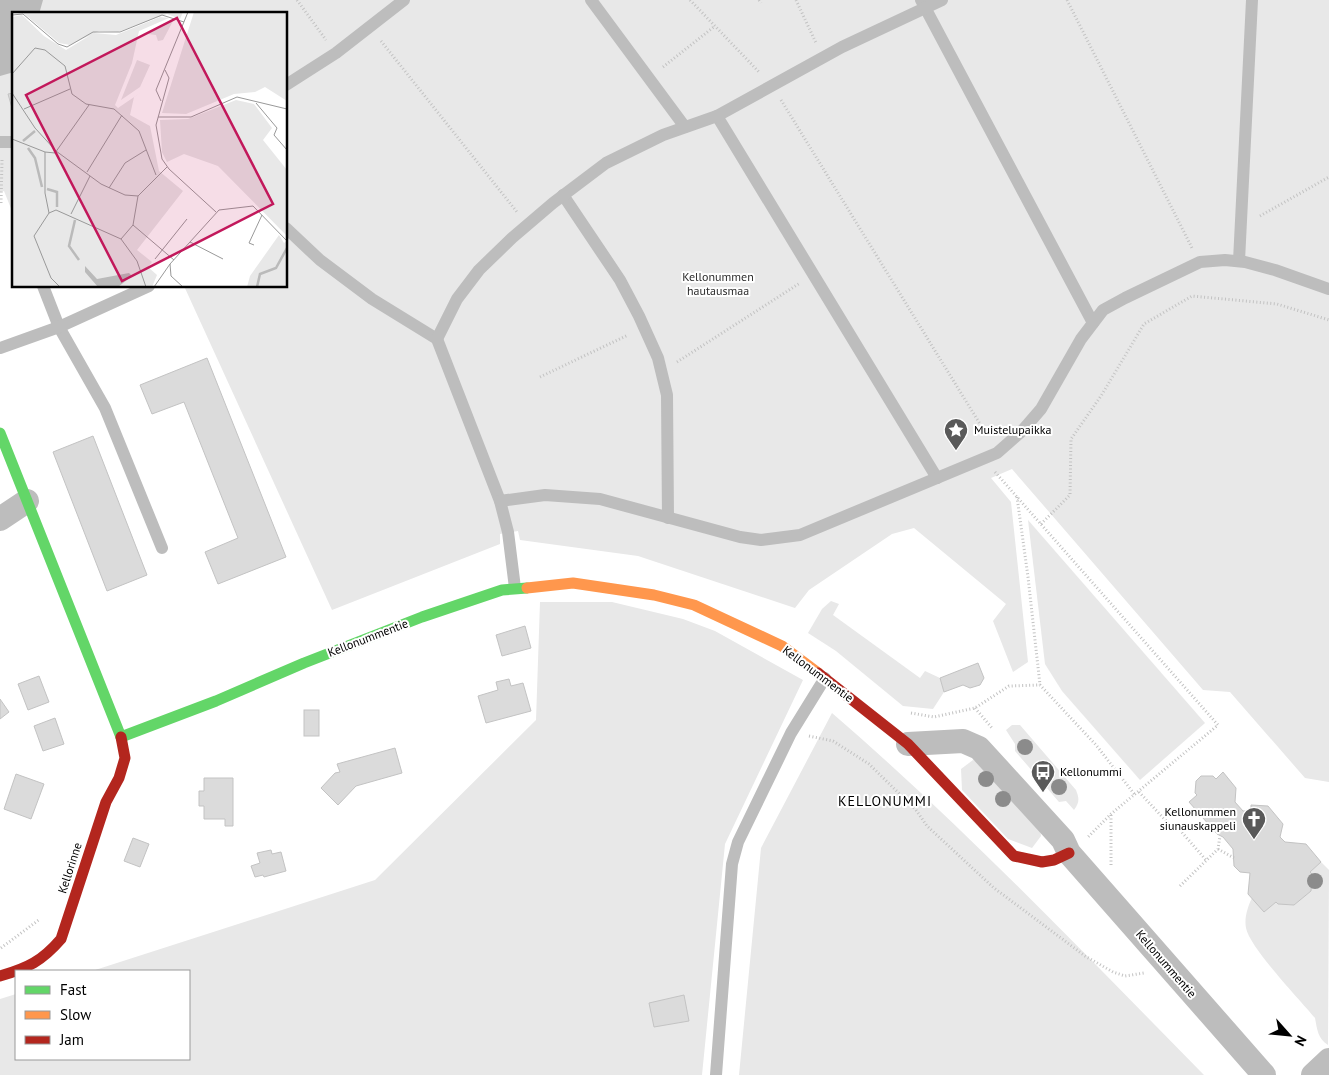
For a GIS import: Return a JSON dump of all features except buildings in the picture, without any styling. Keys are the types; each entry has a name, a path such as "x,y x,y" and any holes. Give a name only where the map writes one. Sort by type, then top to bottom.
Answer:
{"street":[{"path":"0,433 121,737"},
{"path":"0,519 27,501"},
{"name":"Kellonummentie","path":"121,737 216,701 304,663 422,617 502,590 573,583 654,595 694,605 782,646 908,744 1014,856 1035,863 1055,860 1069,853"},
{"name":"Kellorinne","path":"21,970 46,957 61,940 106,802 119,778 125,758 121,737"},
{"name":"Kellonummentie","path":"908,744 963,741 979,748 1063,840 1069,853 1264,1075"},
{"name":"Kellorinne","path":"0,976 15,972"},
{"path":"1313,1075 1329,1060"}],"lane":[{"path":"288,85 336,52 404,0"},
{"path":"591,0 685,127"},
{"path":"437,339 457,299 479,270 527,225 606,163 663,135 717,116 923,4 942,0"},
{"path":"1239,261 1252,0"},
{"path":"923,4 1094,323"},
{"path":"717,116 937,478"},
{"path":"563,195 620,280 658,358 667,395 668,518"},
{"path":"288,232 320,260 372,299 437,339 500,501 508,532 515,588"},
{"path":"500,501 545,495 600,499 740,537 761,540 800,535 997,453 1022,431 1041,409 1081,339 1103,310 1200,262 1239,261 1275,270 1329,289"},
{"path":"44,288 59,327 105,408 162,548"},
{"path":"0,348 59,327 146,288"},
{"path":"716,1075 732,864 738,842 792,733 825,678"}],"path":[{"path":"297,0 336,52"},
{"path":"690,0 772,86 997,453"},
{"path":"796,0 823,58"},
{"path":"1067,0 1200,262"},
{"path":"370,26 527,225"},
{"path":"649,78 715,26"},
{"path":"2,203 5,142"},
{"path":"1240,227 1329,177"},
{"path":"662,372 813,274"},
{"path":"1041,524 1070,495 1071,438 1101,396 1144,324 1192,296 1277,304 1329,320"},
{"path":"540,377 644,328"},
{"path":"984,459 1218,725 1069,853"},
{"path":"1017,497 1040,685 1096,745 1135,795"},
{"path":"905,712 934,717 975,708 1009,686 1040,685"},
{"path":"792,733 833,741 869,764 916,810 927,826 994,888 1085,956 1113,972 1126,976 1169,968"},
{"path":"1139,792 1169,824 1179,829 1206,860"},
{"path":"1180,886 1218,849 1220,836"},
{"path":"1218,849 1234,858"}],"green space":[{"name":"Kellonummen hautausmaa","path":"0,0 1329,0 1329,782 1305,778 1230,692 1203,690 1012,469 991,478 1011,502 1028,662 1013,672 993,621 1006,604 914,528 892,534 809,590 795,608 638,556 520,540 518,531 500,534 500,544 332,610 185,288 288,288 288,12 12,12 12,211 4,191 0,192"},
{"path":"1028,520 1205,723 1140,780 1062,691 1045,664"},
{"path":"831,601 839,604 833,615 920,678 925,671 940,678 944,692 933,709 903,706 836,651 808,633 822,609"},
{"path":"540,602 612,602 683,619 715,631 803,680 725,844 702,1075 0,1075 0,999 15,994 15,1060 190,1060 190,970 95,970 375,880 536,720"},
{"path":"832,713 881,756 975,845 1068,936 1204,1075 739,1075 761,848"},
{"path":"1012,725 1020,725 1076,790 1078,800 1074,810 1066,801 1059,802 1015,751 1015,744 1006,730"},
{"path":"973,760 985,765 1039,824 1041,836 1032,848 1008,839 962,790 961,769"},
{"path":"1321,862 1329,870 1328,1045 1320,1037 1315,1018 1256,948 1246,928 1247,912 1252,898 1278,904 1294,905 1311,891 1312,874 1310,872"}],"shaded area":[{"path":"0,0 43,0 40,12 12,12 12,73 0,76"}],"traffic: fast":[{"path":"0,433 121,737"},
{"path":"121,737 216,701 304,663 422,617 502,590 527,588"}],"traffic: slow":[{"path":"527,588 573,583 654,595 694,605 782,646 818,673"}],"traffic: jam":[{"path":"818,673 908,744 1014,856 1042,862 1054,860 1069,853"},
{"path":"19,970 41,958 61,939 106,802 119,778 125,758 121,737"},
{"path":"0,976 15,971"}],"place":[{"name":"Muistelupaikka","path":"956,451"},
{"name":"Kellonummi","path":"1043,793"},
{"name":"Kellonummen siunauskappeli","path":"1254,840"}],"district":[{"name":"KELLONUMMI","path":"885,801"}]}
